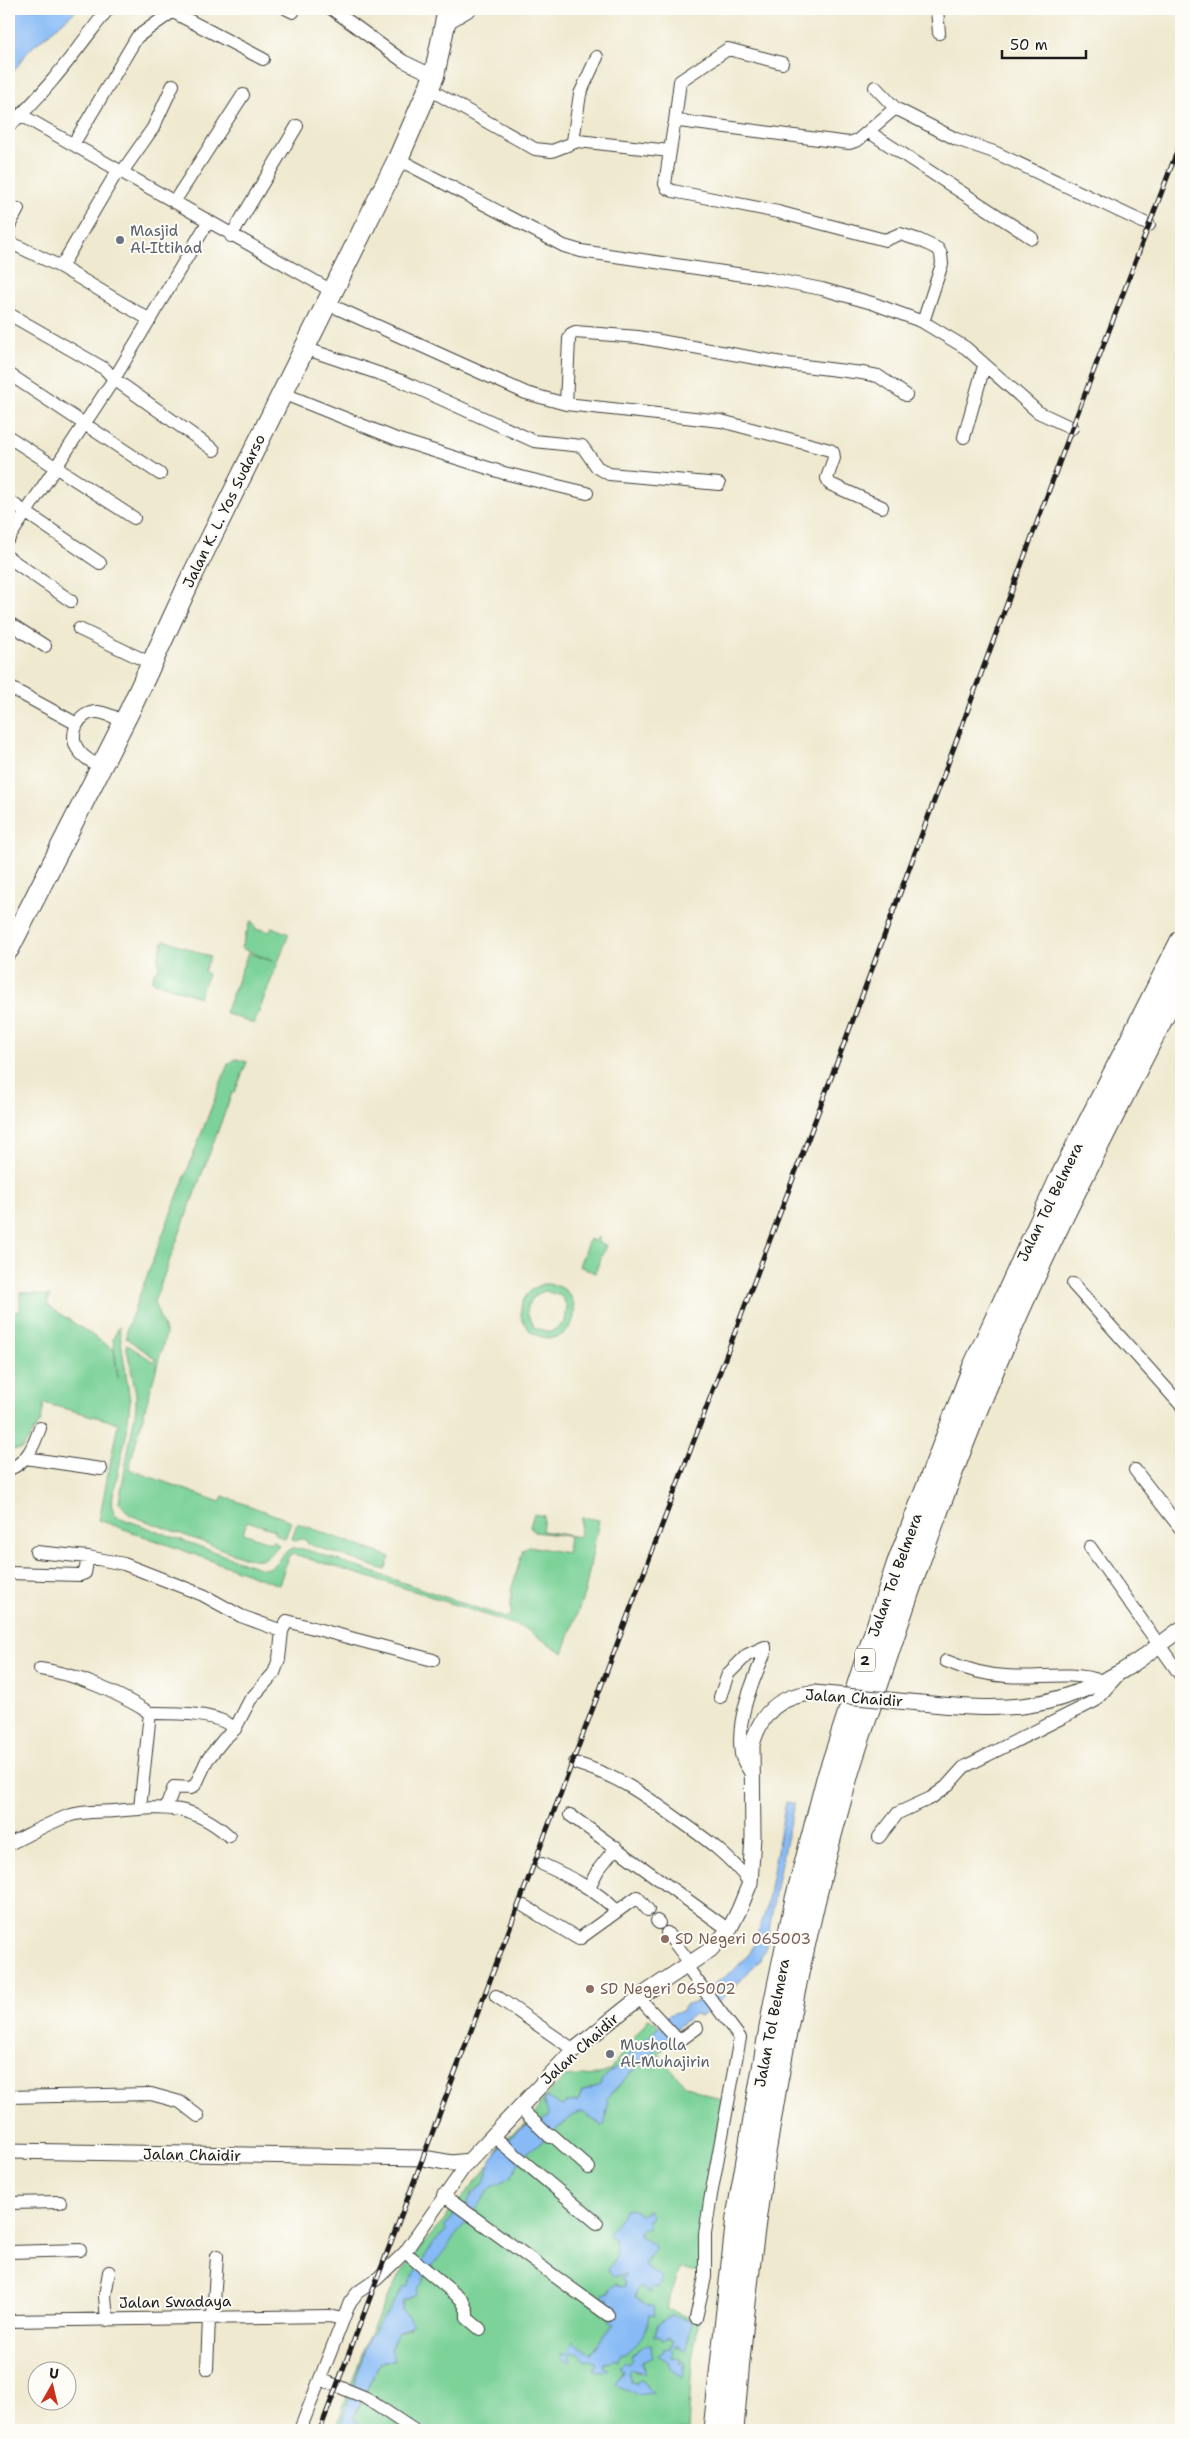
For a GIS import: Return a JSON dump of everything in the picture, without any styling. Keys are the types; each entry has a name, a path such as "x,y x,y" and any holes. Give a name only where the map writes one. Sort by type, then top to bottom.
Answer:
{"highway":[{"name":"Jalan K. L. Yos Sudarso","path":"9,949 124,722 150,663 398,159 433,79 447,16"},
{"name":"Jalan Tol Belmera","path":"714,2430 738,2208 774,2005 796,1899 827,1779 897,1565 973,1368 1060,1179 1181,941"},
{"name":"Jalan Tol Belmera","path":"733,2430 756,2216 772,2114 792,2007 818,1891 848,1773 913,1576 988,1381 1032,1282 1181,982"}],"street":[{"path":"9,126 21,115 67,61 108,9"},
{"path":"332,9 403,61 540,150 552,150 573,141 670,151"},
{"path":"447,16 471,9"},
{"path":"937,9 939,33"},
{"path":"74,144 137,37 174,10 263,59"},
{"path":"782,63 734,50 723,51 680,80 676,121 665,184 667,188 673,191 778,212 885,240 900,234 938,249 942,264 923,322"},
{"path":"573,141 580,94 597,57"},
{"path":"61,266 120,171 153,128 173,85"},
{"path":"875,87 896,109 956,139 994,152 1149,225"},
{"path":"174,202 243,95"},
{"path":"676,121 788,134 843,143 858,140 896,109"},
{"path":"21,115 208,222 329,297 526,393 566,404 721,421 830,450 833,452 834,458 827,478 830,484 882,507"},
{"path":"231,236 298,126"},
{"path":"869,132 1032,238"},
{"path":"398,159 564,246 581,251 771,279 822,289 872,303 923,322 966,348 1038,412 1072,428"},
{"path":"9,226 18,209"},
{"path":"9,538 54,467 114,379 208,222"},
{"path":"9,242 61,266 150,320"},
{"path":"9,314 105,369 114,379 214,450"},
{"path":"566,404 569,339 571,334 575,332 638,337 788,364 878,376 906,395"},
{"path":"304,348 404,382 534,441 582,446 597,467 609,474 719,484"},
{"path":"964,437 984,366"},
{"path":"9,374 160,474"},
{"path":"282,393 399,440 504,473 587,493"},
{"path":"9,437 134,518"},
{"path":"9,501 100,562"},
{"path":"9,558 71,602"},
{"path":"9,623 45,646"},
{"path":"79,628 150,663"},
{"path":"9,687 77,724"},
{"path":"101,767 78,751 74,742 77,724 86,715 97,712 124,722"},
{"path":"1073,1284 1181,1405"},
{"path":"9,1469 19,1466 33,1447 40,1428"},
{"path":"25,1458 101,1469"},
{"path":"1135,1470 1181,1529"},
{"path":"1090,1546 1181,1676"},
{"path":"36,1552 88,1557 124,1564 203,1596 241,1616 282,1631"},
{"path":"9,1573 80,1575 85,1573 88,1557"},
{"path":"166,1808 174,1787 194,1787 207,1760 224,1739 236,1729 250,1700 274,1673 279,1660 282,1631 285,1623 290,1621 433,1660"},
{"name":"Jalan Chaidir","path":"9,2151 423,2158 452,2163 469,2161 495,2138 519,2107 574,2050 639,1998 710,1950 728,1930 750,1883 753,1837 752,1745 761,1720 784,1699 798,1694 814,1693 984,1709 1036,1706 1078,1693 1123,1670 1181,1628"},
{"path":"720,1697 728,1674 747,1655 765,1647 765,1652 748,1693 742,1719 741,1756 752,1775"},
{"path":"946,1661 976,1672 1006,1676 1076,1674 1101,1681"},
{"path":"40,1669 55,1671 104,1690 150,1713 178,1714 217,1719 229,1722 236,1729"},
{"path":"879,1836 898,1813 914,1808 931,1798 946,1787 964,1767 1095,1701 1123,1670"},
{"path":"140,1808 150,1713"},
{"path":"575,1763 625,1782 651,1799 721,1850 750,1883"},
{"path":"9,1844 68,1816 140,1808 181,1810 206,1817 229,1836"},
{"path":"570,1815 728,1930"},
{"path":"590,1887 598,1870 616,1847"},
{"path":"542,1864 590,1887 617,1911"},
{"path":"524,1906 578,1939 637,1897 648,1910"},
{"path":"661,1925 700,1985 740,2038 711,2195 705,2234 705,2277 696,2318"},
{"path":"496,1996 574,2050"},
{"path":"639,1998 679,2041 697,2028"},
{"path":"9,2097 151,2094 180,2102 198,2116"},
{"path":"519,2107 550,2137 552,2135 589,2168"},
{"path":"495,2138 597,2223"},
{"path":"300,2430 342,2319 358,2292 377,2279 405,2252 448,2198 469,2161"},
{"path":"448,2198 608,2315"},
{"path":"9,2203 60,2202"},
{"path":"9,2252 80,2250"},
{"path":"405,2252 462,2300 467,2311 467,2318 480,2329"},
{"path":"207,2369 217,2256"},
{"path":"106,2320 105,2296 109,2272"},
{"name":"Jalan Swadaya","path":"9,2321 329,2316 342,2319"},
{"path":"320,2379 364,2398 414,2430"}],"green space":[{"path":"251,920 257,930 261,929 270,932 272,927 289,934 254,1024 225,1013 248,953 275,962 241,948"},
{"path":"166,940 210,957 204,972 208,974 199,997 152,981 154,972 159,968 158,957 163,941"},
{"path":"236,1059 247,1062 235,1092 232,1093 154,1302 166,1334 129,1467 131,1470 220,1502 223,1496 291,1521 285,1539 275,1534 275,1530 247,1521 243,1533 271,1543 272,1540 279,1545 268,1556 261,1559 246,1558 130,1515 119,1502 136,1408 136,1393 126,1344 154,1362 156,1359 126,1338 127,1328 228,1064"},
{"path":"596,1238 599,1238 599,1243 606,1245 595,1273 579,1266 589,1239 595,1241"},
{"path":"543,1284 558,1286 568,1293 573,1303 574,1314 571,1324 565,1333 555,1338 534,1334 524,1323 521,1311 524,1299 527,1294","holes":["545,1291 561,1296 567,1306 565,1322 551,1332 535,1328 527,1313 532,1299"]},
{"path":"20,1292 50,1296 47,1305 114,1350 118,1378 113,1339 119,1327 130,1401 127,1431 111,1504 115,1516 262,1569 272,1566 288,1551 295,1549 308,1550 506,1618 511,1614 511,1591 523,1550 529,1546 567,1553 569,1536 534,1532 530,1526 534,1514 544,1516 542,1531 579,1537 582,1517 599,1520 585,1592 563,1653 524,1628 417,1592 293,1554 289,1555 279,1585 99,1520 118,1423 44,1403 41,1421 22,1449 9,1450 9,1311 20,1312"},
{"path":"297,1523 390,1557 385,1570 308,1544 306,1540 300,1539 295,1541 292,1539"},
{"path":"649,2018 660,2026 601,2081 600,2085 582,2092 578,2101 567,2102 562,2106 543,2102 549,2113 547,2118 540,2122 529,2123 504,2140 496,2154 501,2139 522,2127 535,2114 544,2097 565,2077 597,2075 609,2071"},
{"path":"668,2036 667,2043 659,2054 685,2085 723,2101 711,2158 702,2272 680,2269 666,2309 699,2321 692,2360 688,2430 356,2430 358,2422 353,2419 380,2362 392,2357 391,2349 397,2333 411,2327 408,2316 402,2310 403,2301 408,2299 417,2289 440,2254 492,2187 511,2176 522,2157 574,2115 583,2112 602,2126 606,2099","holes":["631,2209 642,2215 647,2210 648,2220 639,2231 648,2260 644,2265 654,2286 649,2289 651,2292 640,2287 637,2289 635,2297 650,2307 653,2316 649,2314 644,2332 634,2343 609,2362 605,2361 603,2368 609,2369 604,2372 594,2370 597,2363 580,2353 571,2352 569,2357 567,2354 571,2348 582,2349 589,2354 614,2324 609,2320 614,2318 615,2315 610,2312 609,2298 606,2297 609,2289 616,2284 621,2287 625,2286 625,2273 621,2273 612,2263 617,2255 615,2241","658,2324 689,2339 686,2352 675,2345 671,2349 672,2359 679,2364 684,2362 685,2365 679,2375 668,2360 667,2349 673,2341 668,2337 655,2336","644,2346 642,2362 645,2368 639,2373 631,2370 628,2372 631,2383 639,2382 647,2385 650,2391 616,2384 623,2369 621,2367 624,2363 628,2364 632,2359 630,2356"]},
{"path":"492,2161 485,2182 473,2192 467,2204 454,2216 446,2231 434,2242 407,2288 402,2287 339,2430 335,2430 367,2340 400,2273"}],"water":[{"path":"9,9 78,9 29,50 9,78"},
{"path":"786,1801 794,1804 777,1881 767,1944 760,1960 713,2008 701,2016 694,2014 681,2024 616,2088 606,2099 608,2102 605,2124 602,2126 583,2112 574,2115 522,2157 511,2176 492,2187 423,2279 416,2295 403,2301 402,2310 414,2324 397,2333 391,2349 394,2361 380,2362 353,2418 358,2422 356,2430 339,2430 368,2340 401,2292 402,2287 407,2287 434,2242 446,2231 445,2225 452,2219 456,2209 467,2204 472,2195 483,2184 492,2161 508,2138 515,2132 547,2118 548,2113 543,2101 546,2097 562,2106 567,2102 578,2101 582,2092 600,2085 601,2081 660,2026 666,2017 672,2013 683,2011 685,2005 699,2001 702,1993 735,1969 750,1953 766,1910"},
{"path":"631,2209 642,2215 648,2210 652,2217 648,2220 649,2228 643,2228 639,2232 640,2236 656,2247 644,2265 662,2277 659,2288 654,2287 650,2289 651,2293 640,2287 637,2289 635,2297 650,2306 655,2306 654,2317 649,2314 643,2333 635,2345 625,2353 619,2354 618,2360 614,2358 609,2362 605,2361 603,2367 609,2369 607,2371 597,2372 594,2370 597,2363 590,2360 585,2361 580,2353 571,2352 569,2357 572,2361 570,2363 563,2358 562,2352 567,2354 573,2341 590,2353 614,2324 608,2320 614,2318 614,2315 609,2310 609,2298 602,2298 604,2293 609,2293 609,2289 616,2284 621,2287 625,2286 625,2282 621,2277 625,2273 614,2277 608,2270 617,2255 615,2241 608,2234 625,2210"},
{"path":"671,2315 692,2321 686,2352 675,2345 671,2349 673,2352 672,2358 681,2359 679,2364 684,2361 682,2377 671,2369 669,2362 659,2356 659,2354 664,2352 663,2348 668,2349 673,2341 668,2337 662,2340 661,2337 655,2336 658,2324"},
{"path":"651,2345 652,2357 642,2362 646,2373 632,2370 628,2372 631,2383 635,2384 642,2379 654,2393 636,2395 615,2384 623,2370 620,2367 624,2362 628,2364 632,2359 630,2356 644,2346"}],"railway":[{"path":"320,2430 859,1004 1072,428 1181,141"}],"place":[{"name":"Masjid Al-Ittihad","path":"120,240"},
{"name":"SD Negeri 065003","path":"665,1939"},
{"name":"SD Negeri 065002","path":"590,1989"},
{"name":"Musholla Al-Muhajirin","path":"610,2054"}]}
